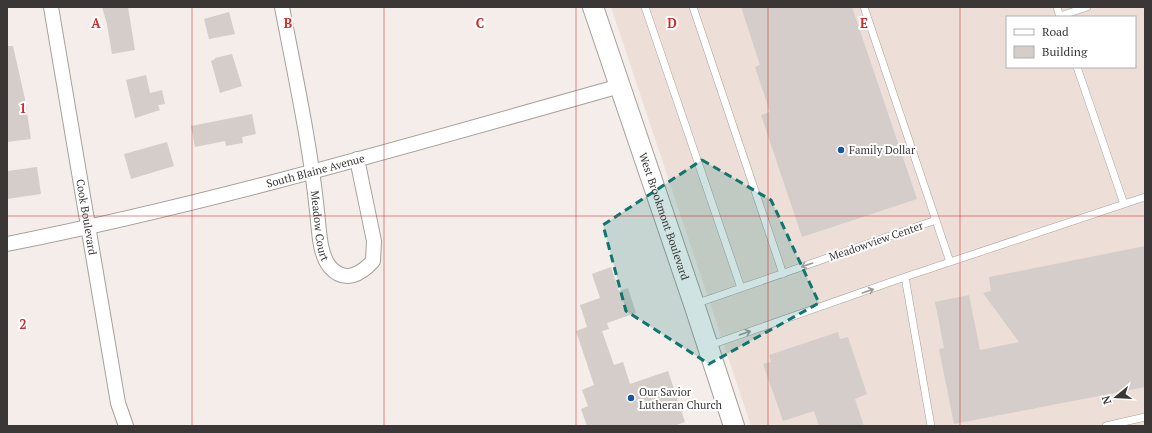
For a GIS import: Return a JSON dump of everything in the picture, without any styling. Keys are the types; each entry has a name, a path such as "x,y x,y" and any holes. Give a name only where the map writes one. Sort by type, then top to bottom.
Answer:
{"main road":[{"name":"West Brookmont Boulevard","path":"593,7 734,426"}],"street":[{"name":"Cook Boulevard","path":"51,7 118,403 126,426"},
{"name":"Meadow Court","path":"282,7 313,172 321,248 329,266 338,275 349,276 365,271 374,261 374,241 356,159"},
{"name":"South Blaine Avenue","path":"7,244 88,228 313,172 620,86"}],"lane":[{"path":"645,7 741,288"},
{"path":"694,7 783,274"},
{"name":"Meadowview Center","path":"694,304 936,220 864,7"},
{"path":"1063,16 1087,7"},
{"path":"1077,68 1124,204"},
{"path":"708,346 905,277 1145,197"},
{"path":"936,220 950,262"},
{"path":"905,277 931,426"},
{"path":"1106,426 1145,417"}],"highlighted area":[{"path":"702,160 771,200 819,303 709,364 626,311 603,225"}],"shaded area":[{"path":"611,7 1145,7 1145,426 751,426"}],"building":[{"path":"102,7 128,7 135,50 112,54 107,24"},
{"path":"741,7 852,7 917,199 802,237 761,115 770,112 755,67 760,65"},
{"path":"229,12 235,34 209,39 204,19"},
{"path":"7,46 13,46 25,99 31,139 7,142"},
{"path":"232,54 242,86 220,93 211,61 215,58"},
{"path":"146,75 150,93 162,90 165,104 158,105 160,110 135,118 126,80"},
{"path":"252,114 256,134 242,137 243,143 226,146 225,141 195,147 191,126"},
{"path":"167,142 174,166 131,179 124,154"},
{"path":"37,167 41,194 7,199 7,171"},
{"path":"1145,246 1145,387 954,424 939,349 944,348 935,302 969,295 980,350 1019,342 983,293 991,291 989,277"},
{"path":"611,267 619,291 628,288 636,313 607,323 609,329 602,331 614,365 623,362 630,384 668,371 685,422 674,426 587,426 581,409 588,406 582,390 594,385 576,331 587,327 580,305 600,298 592,274"},
{"path":"838,332 840,339 848,337 867,394 855,399 864,426 819,426 814,411 783,421 763,364 771,362 769,355"}],"place":[{"name":"Family Dollar","path":"841,150"},
{"name":"Our Savior Lutheran Church","path":"631,398"}]}
